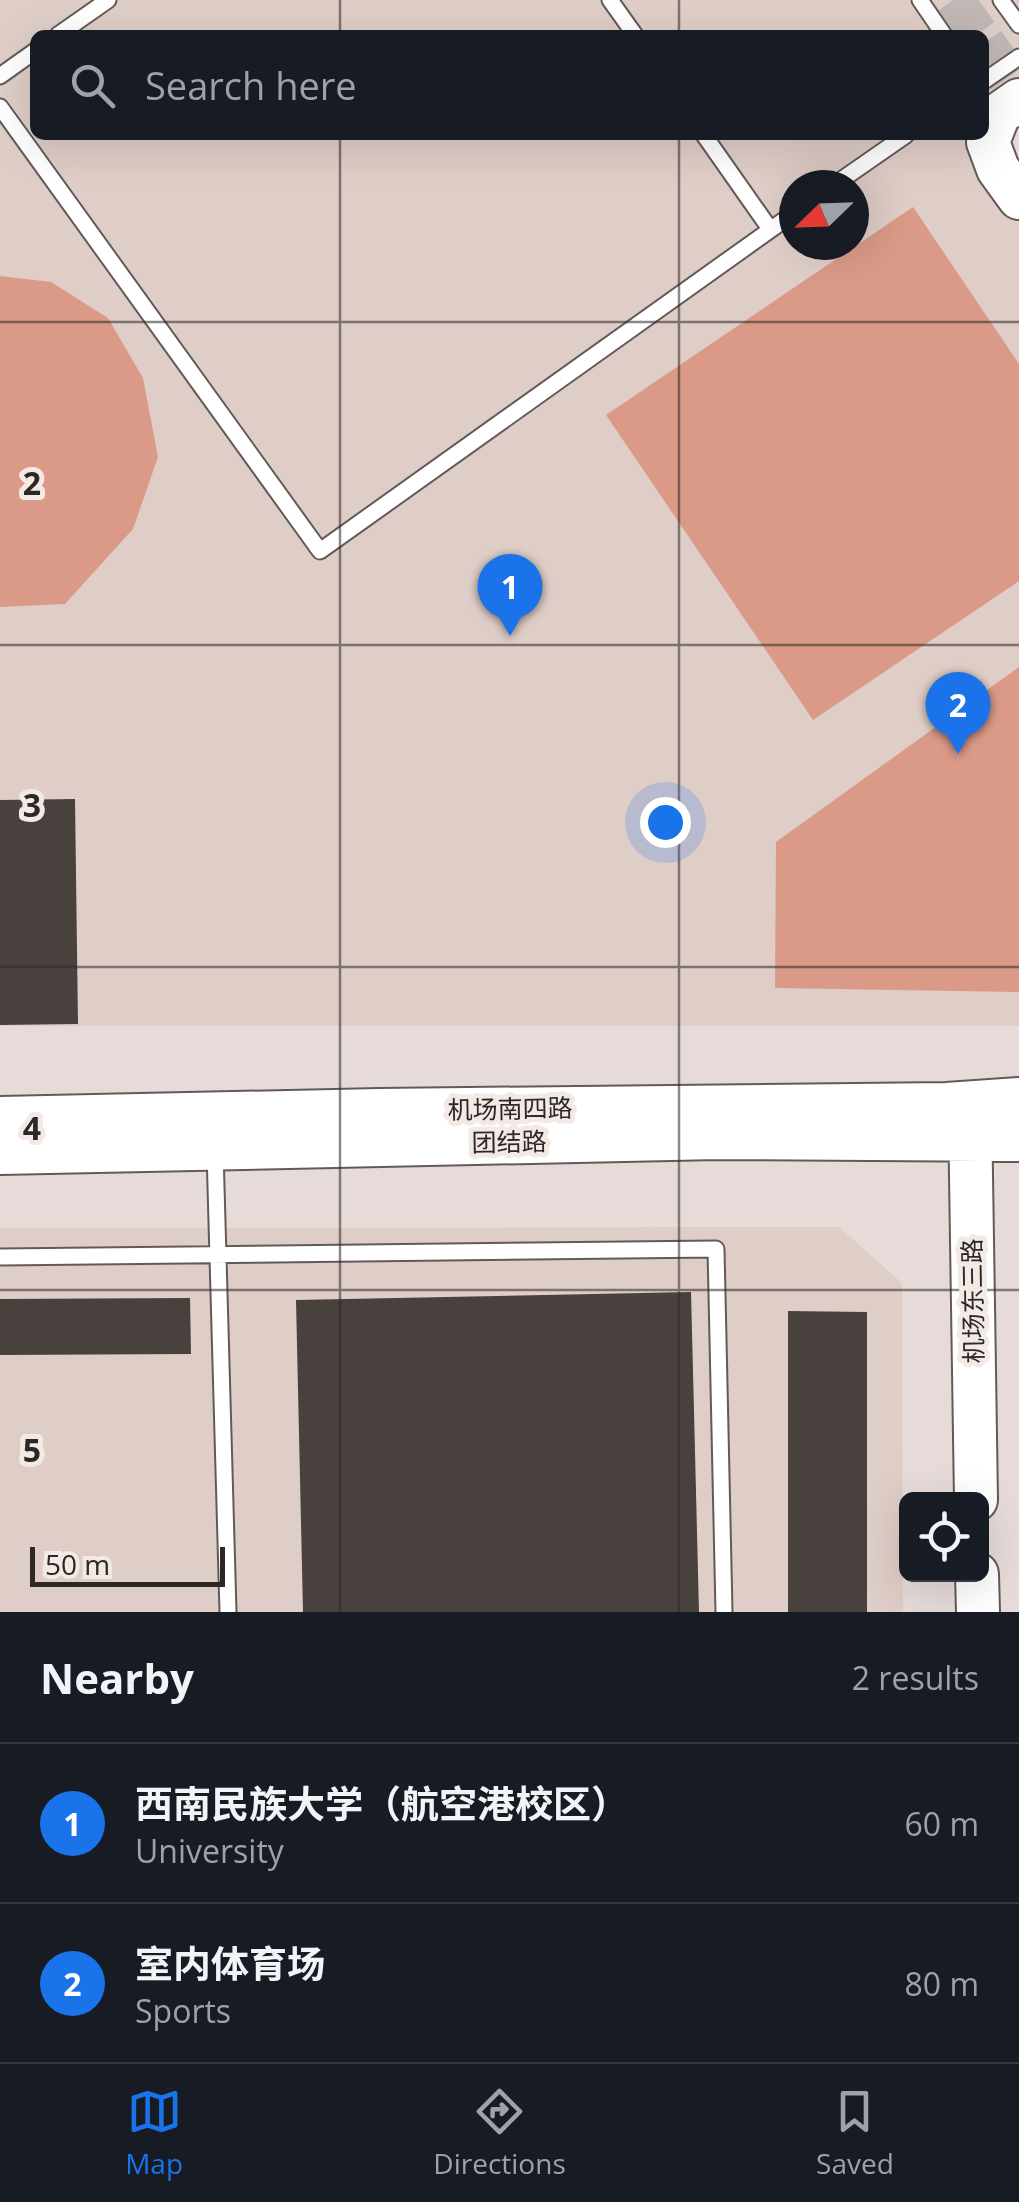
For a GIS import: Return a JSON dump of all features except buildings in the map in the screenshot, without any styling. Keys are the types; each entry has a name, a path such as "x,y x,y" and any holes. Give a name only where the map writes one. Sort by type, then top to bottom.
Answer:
{"main road":[{"name":"机场南四路","path":"0,1118 379,1110 970,1121 1019,1099"},
{"name":"团结路","path":"0,1152 718,1138 970,1121 1019,1140"},
{"name":"机场东三路","path":"970,1121 976,1492"},
{"path":"977,1582 978,1612"}],"lane":[{"path":"65,30 108,0"},
{"path":"610,0 631,30"},
{"path":"920,0 941,30"},
{"path":"1001,0 1019,25"},
{"path":"0,76 30,55"},
{"path":"989,77 1019,56"},
{"path":"0,107 320,551 779,223"},
{"path":"708,140 770,229"},
{"path":"856,170 899,140"},
{"path":"215,1148 228,1612"},
{"path":"0,1258 716,1249 724,1612"}],"shaded area":[{"path":"0,0 1019,0 1019,118 994,134 1019,169 1019,1026 0,1026"},
{"path":"913,207 1019,364 1019,581 813,720 606,415 835,260 869,260 869,237"},
{"path":"0,276 51,282 108,318 143,378 158,457 133,529 65,604 0,607"},
{"path":"1019,667 1019,992 775,988 776,842"},
{"path":"839,1227 902,1283 899,1582 903,1582 903,1612 0,1612 0,1228"}],"tunnel":[{"path":"953,0 974,30"},
{"path":"989,50 1019,93"}],"place":[{"name":"西南民族大学（航空港校区）","path":"510,636"},
{"name":"室内体育场","path":"958,754"}]}
